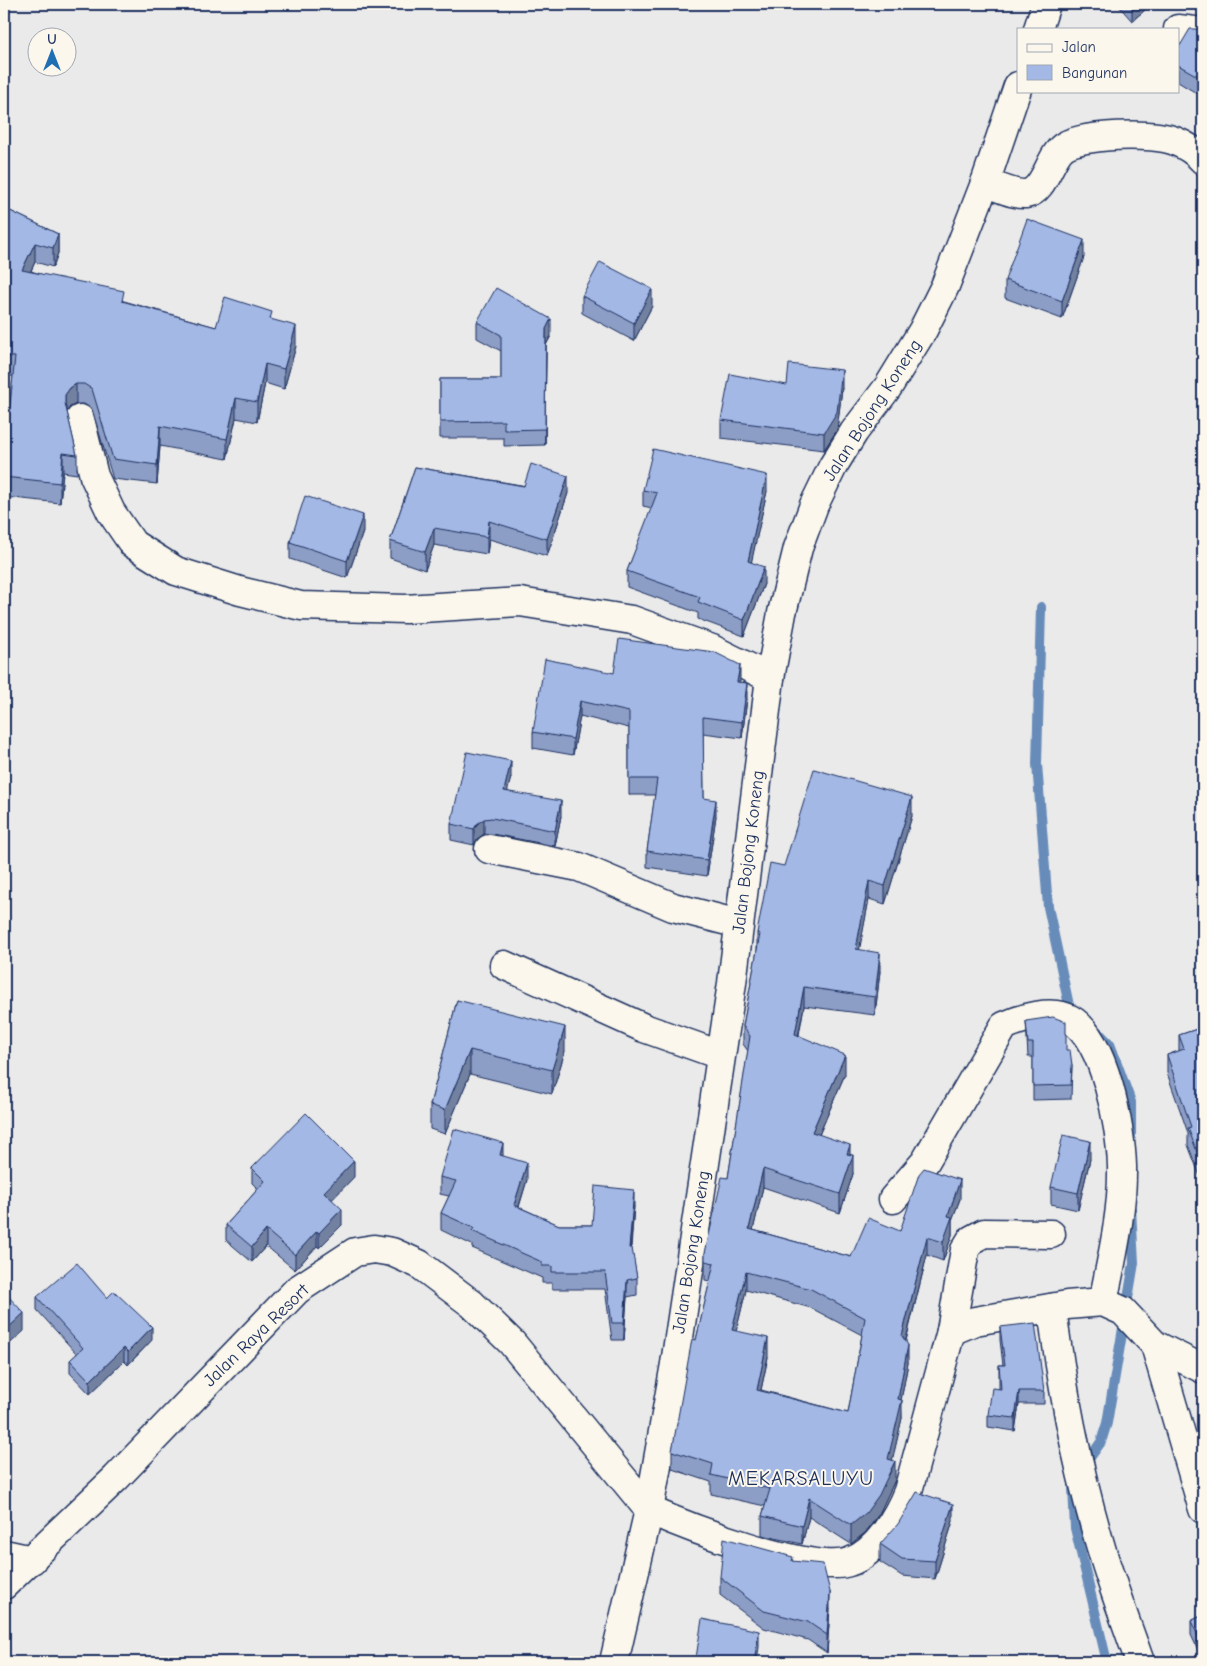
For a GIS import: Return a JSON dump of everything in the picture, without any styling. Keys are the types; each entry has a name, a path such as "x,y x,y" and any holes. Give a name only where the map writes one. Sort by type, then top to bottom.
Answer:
{"street":[{"path":"1180,29 1203,32"},
{"name":"Jalan Bojong Koneng","path":"614,1662 650,1510 674,1364 739,924 770,678 782,613 798,548 814,505 833,466 854,432 888,387 923,330 945,286 985,183 1017,89"},
{"path":"985,183 1025,194 1035,190 1062,148 1073,141 1149,135 1174,140 1203,160"},
{"path":"80,419 94,476 111,512 133,544 176,571 240,591 301,606 405,610 520,602 632,620 712,648 770,678"},
{"path":"489,849 579,867 673,907 739,924"},
{"path":"504,965 644,1028 720,1055"},
{"path":"893,1199 926,1162 1004,1026 1019,1019 1048,1015 1070,1019 1091,1038 1107,1079 1118,1128 1122,1167 1118,1213 1103,1302"},
{"path":"650,1510 680,1524 785,1557 820,1564 848,1563 864,1555 886,1532 900,1512 908,1491 951,1331 964,1250 971,1240 984,1233 1051,1234"},
{"name":"Jalan Raya Resort","path":"4,1586 146,1446 297,1290 355,1252 374,1249 392,1252 419,1264 472,1304 512,1343 650,1510"},
{"path":"951,1331 974,1321 1103,1302 1124,1311 1155,1345 1203,1369"},
{"path":"1052,1308 1060,1373 1077,1456 1102,1551 1140,1662"},
{"path":"1155,1345 1203,1509"},
{"path":"4,1554 32,1560"}],"building":[{"path":"1190,29 1197,29 1203,33 1203,79 1180,66 1180,46"},
{"path":"4,208 58,234 53,248 35,243 22,270 124,291 122,301 216,327 225,297 272,312 270,319 296,326 284,369 265,364 257,402 236,398 227,439 160,426 157,465 113,459 92,389 84,384 76,384 65,395 65,403 77,455 63,453 60,483 4,477 15,357 4,356"},
{"path":"1027,219 1084,240 1062,301 1005,280"},
{"path":"600,262 652,289 634,323 582,296"},
{"path":"496,288 551,319 546,329 545,429 504,430 504,421 440,422 440,379 501,379 501,335 477,322"},
{"path":"789,364 842,370 837,412 824,433 721,420 730,374 787,385"},
{"path":"653,449 767,475 748,561 764,567 744,620 698,602 700,597 627,571 657,493 643,490"},
{"path":"531,464 568,476 547,539 489,521 487,537 434,528 425,552 390,541 415,467 524,486"},
{"path":"305,496 363,515 347,561 290,542"},
{"path":"619,639 714,652 740,665 737,682 747,683 742,722 703,717 704,798 716,800 707,860 647,851 657,779 629,779 629,712 580,701 573,739 533,732 545,659 614,673"},
{"path":"467,752 511,761 504,791 561,801 555,831 492,818 484,819 474,829 451,824"},
{"path":"814,769 912,797 885,886 869,881 856,949 880,953 875,997 804,987 795,1034 845,1055 812,1132 850,1145 847,1154 853,1155 840,1194 763,1169 749,1229 851,1257 868,1218 900,1231 919,1174 924,1168 960,1180 948,1216 952,1217 943,1242 927,1237 902,1336 908,1345 898,1399 902,1400 888,1459 895,1461 879,1495 866,1513 851,1525 809,1498 802,1526 762,1516 770,1489 711,1475 713,1464 672,1451 692,1339 696,1340 714,1263 705,1261 705,1253 722,1177 728,1178 750,1036 743,1026 760,934 757,933 770,863 784,866","holes":["746,1272 811,1289 865,1318 848,1413 757,1390 768,1338 732,1330"]},
{"path":"457,1000 565,1027 552,1070 470,1050 445,1110 430,1105"},
{"path":"1053,1017 1066,1022 1066,1050 1070,1050 1072,1065 1071,1085 1033,1086 1033,1043 1028,1043 1026,1021"},
{"path":"1203,1027 1203,1167 1188,1128 1191,1127 1167,1055 1184,1049 1179,1035"},
{"path":"306,1113 354,1161 324,1192 342,1209 319,1233 317,1231 295,1255 266,1230 252,1247 226,1225 265,1181 252,1168"},
{"path":"454,1129 503,1143 500,1155 527,1163 514,1205 559,1225 592,1225 595,1186 634,1190 629,1248 632,1248 637,1278 627,1280 624,1323 612,1323 605,1272 552,1272 552,1266 542,1266 542,1262 472,1231 474,1228 441,1213 456,1181 440,1177"},
{"path":"1063,1135 1090,1141 1078,1193 1051,1187"},
{"path":"77,1263 107,1298 114,1291 152,1327 128,1352 124,1348 90,1381 70,1360 83,1348 37,1297"},
{"path":"4,1292 24,1313 4,1332"},
{"path":"1035,1323 1044,1391 1019,1391 1015,1418 988,1415 992,1388 1001,1389 999,1365 1005,1365 1000,1327"},
{"path":"917,1492 953,1504 935,1561 902,1559 880,1544 898,1524"},
{"path":"724,1538 793,1557 792,1561 823,1564 830,1592 827,1635 808,1622 764,1611 720,1577"},
{"path":"1203,1615 1203,1646 1191,1621"},
{"path":"702,1619 759,1631 754,1662 690,1662 691,1657 696,1658"},
{"path":"1203,1652 1203,1662 1199,1654"}],"waterway":[{"path":"1041,607 1037,764 1048,907 1070,1010 1077,1013"},
{"path":"1097,1031 1110,1044 1131,1102 1131,1137"},
{"path":"1084,1466 1101,1442 1107,1423 1134,1263 1131,1209"},
{"path":"1073,1487 1075,1528 1107,1662"}],"district":[{"name":"MEKARSALUYU","path":"801,1478"}]}
